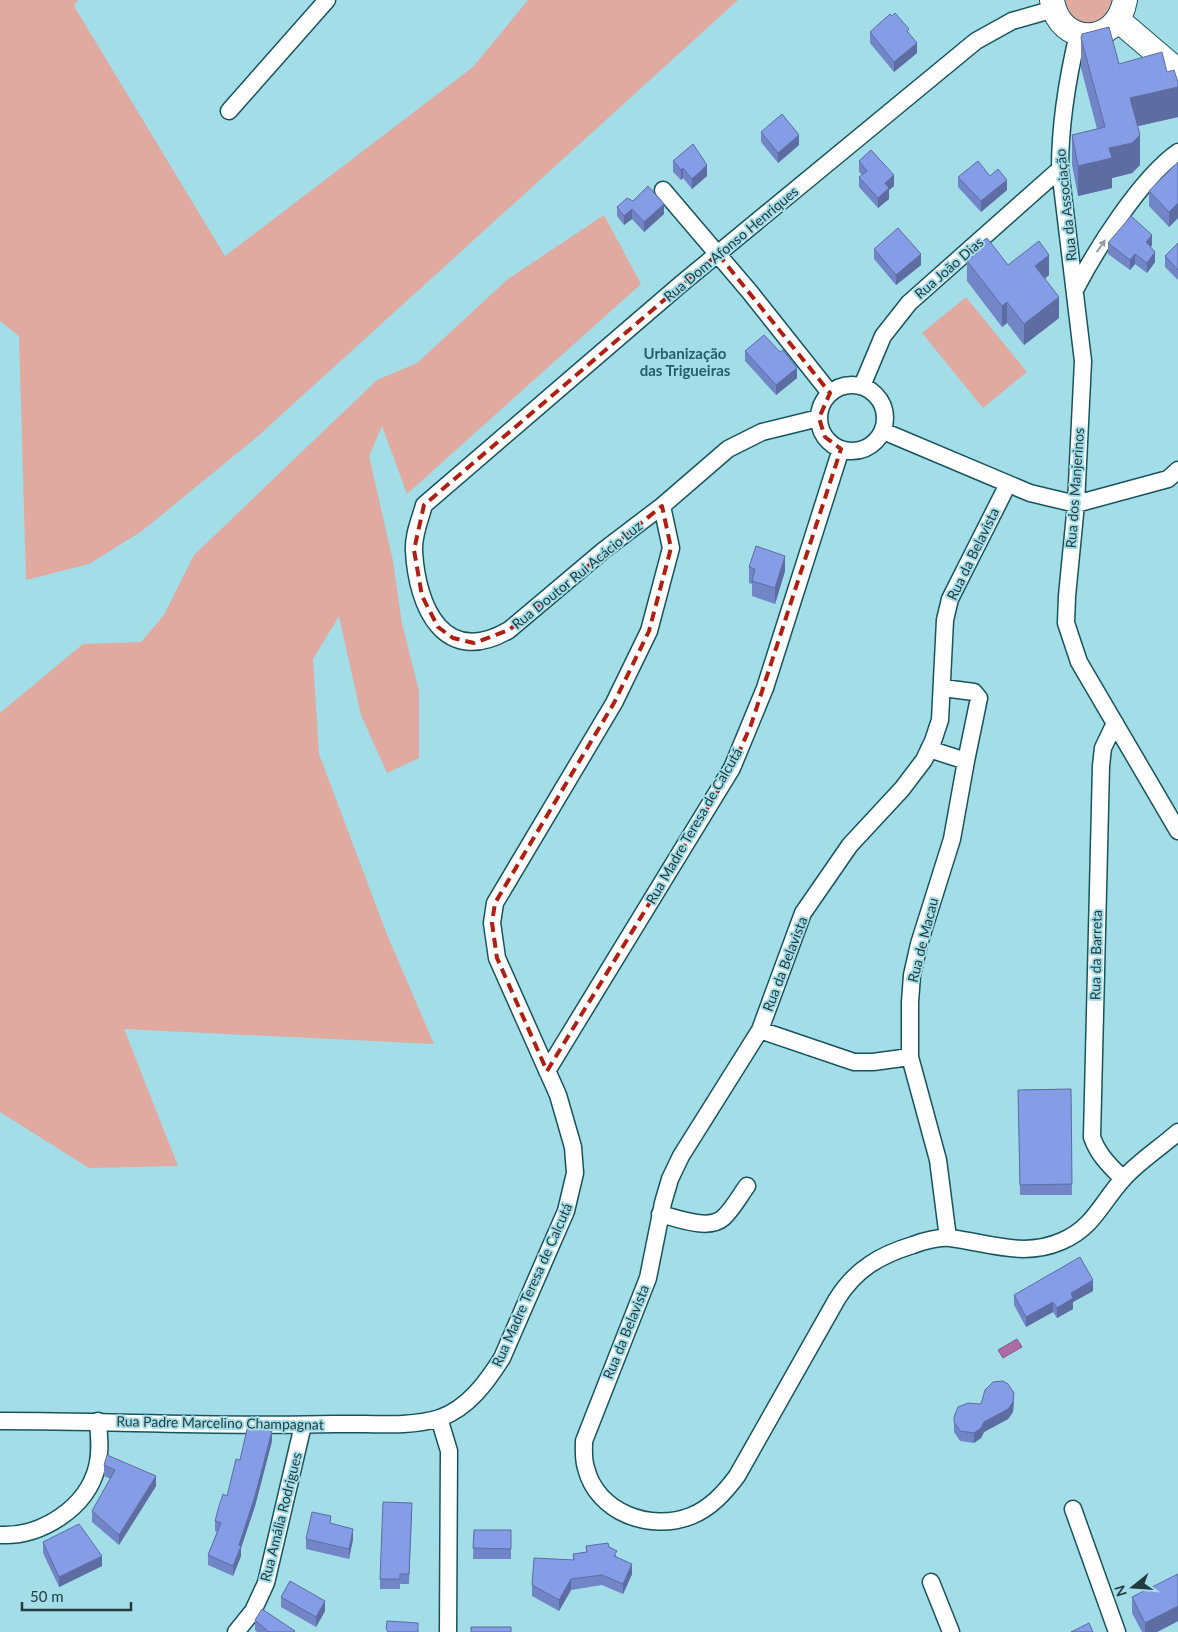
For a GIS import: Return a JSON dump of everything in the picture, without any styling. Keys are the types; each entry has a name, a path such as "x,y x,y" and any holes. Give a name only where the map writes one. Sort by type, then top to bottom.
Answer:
{"street":[{"path":"229,111 327,0"},
{"path":"1053,4 1059,20 1067,28 1078,34 1099,34 1109,30 1122,10 1178,71"},
{"name":"Rua Dom Afonso Henriques","path":"424,505 718,254 976,42 1012,21 1053,4"},
{"name":"Rua da Associação","path":"1076,288 1060,170 1062,105 1078,34"},
{"path":"1076,288 1097,250 1153,172 1178,152"},
{"name":"Rua João Dias","path":"862,386 883,336 909,303 1060,170"},
{"path":"663,190 718,254 830,393"},
{"name":"Rua dos Manjerinos","path":"1076,288 1083,361 1076,504 1066,623 1079,662 1178,830"},
{"path":"862,386 879,399 885,420 883,430 874,443 861,450 841,449 825,437 819,418 824,400 830,393 840,387 862,386"},
{"name":"Rua Doutor Rui Acácio Luz","path":"424,505 415,535 414,550 422,596 432,620 438,627 453,638 474,643 497,637 509,630 604,550 662,506 722,454 744,439 781,426 819,418"},
{"path":"883,430 1030,493 1076,504 1168,479 1178,470"},
{"name":"Rua Madre Teresa de Calcutá","path":"547,1071 732,768 765,688 841,449"},
{"name":"Rua da Belavista","path":"1008,484 950,599 945,620 940,720 929,749 902,789 850,845 803,913 760,1030 682,1156 670,1179 660,1214 648,1278 584,1441 586,1469 601,1496 627,1516 655,1522 692,1516 724,1494 737,1476 837,1299 856,1274 869,1263 890,1252 922,1242 948,1238 1010,1249 1043,1247 1061,1241 1089,1225 1123,1179 1178,1132"},
{"name":"Rua Madre Teresa de Calcutá","path":"439,1418 463,1404 478,1391 502,1358 572,1193 575,1173 573,1147 566,1117 497,958 492,923 495,903 614,703 649,630 670,548 662,506"},
{"name":"Rua de Macau","path":"943,688 974,692 979,698 952,838 919,944 912,975 910,1057 938,1160 948,1238"},
{"name":"Rua da Barreta","path":"1115,723 1103,748 1101,766 1092,1137 1096,1150 1123,1179"},
{"path":"929,749 966,761"},
{"path":"760,1030 854,1062 873,1062 910,1057"},
{"path":"660,1214 694,1223 721,1220 747,1186"},
{"path":"439,1418 449,1451 448,1632"},
{"name":"Rua Padre Marcelino Champagnat","path":"0,1420 303,1425 414,1422 439,1418"},
{"path":"0,1535 22,1533 42,1527 64,1515 81,1500 93,1480 98,1466 100,1452 98,1421"},
{"name":"Rua Amália Rodrigues","path":"236,1632 253,1610 268,1576 303,1425"},
{"path":"1073,1508 1117,1632"},
{"path":"931,1582 951,1632"}],"highlighted area":[{"path":"718,254 830,393 819,418 825,437 841,449 751,725 732,768 547,1071 497,958 492,923 495,903 614,703 649,631 671,548 662,506 509,630 474,643 453,638 438,627 422,596 414,550 424,505"}],"shaded area":[{"path":"0,0 78,0 74,6 225,256 473,67 528,0 738,0 258,436 142,531 89,564 26,580 19,336 0,321"},
{"path":"1062,0 1117,0 1106,20 1089,25 1072,19"},
{"path":"604,215 641,284 407,494 382,426 369,456 393,561 402,624 419,691 419,758 387,773 361,715 339,616 313,659 319,754 386,932 434,1044 124,1029 178,1166 89,1168 0,1112 0,713 83,644 141,642 164,615 194,555 377,380 417,363 508,279"},
{"path":"966,297 1027,372 983,408 922,333"},
{"path":"1017,1339 1022,1347 1003,1358 998,1350"}],"building":[{"path":"895,13 909,29 907,31 917,43 894,62 870,32 890,14 892,16"},
{"path":"1109,27 1119,64 1162,52 1167,72 1174,70 1178,87 1130,98 1140,135 1132,143 1109,148 1112,158 1078,166 1072,135 1105,127 1081,38 1082,34"},
{"path":"782,114 799,135 778,153 761,132"},
{"path":"693,144 707,165 692,179 683,168 681,170 673,161"},
{"path":"871,150 894,175 885,183 889,188 878,198 859,177 867,171 859,161"},
{"path":"978,161 990,176 998,169 1007,180 981,201 958,177"},
{"path":"1178,162 1178,203 1169,212 1149,191"},
{"path":"648,186 664,204 644,222 632,209 624,216 617,207 627,198 633,201"},
{"path":"1131,216 1152,235 1146,242 1155,252 1147,263 1135,254 1130,260 1108,243"},
{"path":"898,228 921,254 896,275 874,249"},
{"path":"987,238 1008,265 1039,241 1049,255 1035,266 1059,297 1024,324 1007,302 1002,306 967,261 979,251 975,246"},
{"path":"1178,243 1178,270 1165,256"},
{"path":"764,335 780,352 783,350 797,368 776,385 745,351"},
{"path":"756,546 785,556 775,588 752,581 755,569 749,567"},
{"path":"1071,1089 1072,1184 1020,1185 1018,1090"},
{"path":"1080,1257 1093,1280 1071,1293 1073,1298 1057,1308 1053,1302 1026,1317 1014,1295"},
{"path":"1003,1381 1008,1384 1014,1393 1013,1402 1008,1409 984,1422 981,1428 974,1433 960,1431 954,1422 958,1407 968,1403 981,1404 985,1390 993,1382"},
{"path":"248,1425 272,1431 255,1496 239,1545 241,1546 233,1566 208,1555 221,1523 215,1521 219,1506 223,1494 227,1496 236,1459 240,1460"},
{"path":"107,1455 156,1476 119,1535 92,1511 115,1470 104,1465"},
{"path":"383,1502 412,1503 409,1574 400,1574 400,1579 380,1579"},
{"path":"312,1512 331,1516 330,1523 353,1529 349,1549 306,1539"},
{"path":"79,1524 102,1556 59,1577 43,1542"},
{"path":"474,1530 511,1530 511,1549 473,1548"},
{"path":"608,1543 609,1547 617,1551 614,1556 632,1564 623,1584 602,1575 571,1579 559,1600 532,1585 534,1558 574,1560 573,1554 587,1552 586,1546"},
{"path":"1178,1574 1178,1606 1145,1623 1132,1597"},
{"path":"290,1581 325,1601 316,1617 281,1597"},
{"path":"262,1609 295,1631 269,1632 255,1620"},
{"path":"387,1621 418,1623 418,1632 388,1632 386,1629"},
{"path":"1089,1623 1093,1632 1071,1632"},
{"path":"471,1627 511,1627 511,1632 471,1632"}],"district":[{"name":"Urbanização das Trigueiras","path":"685,362"}]}
